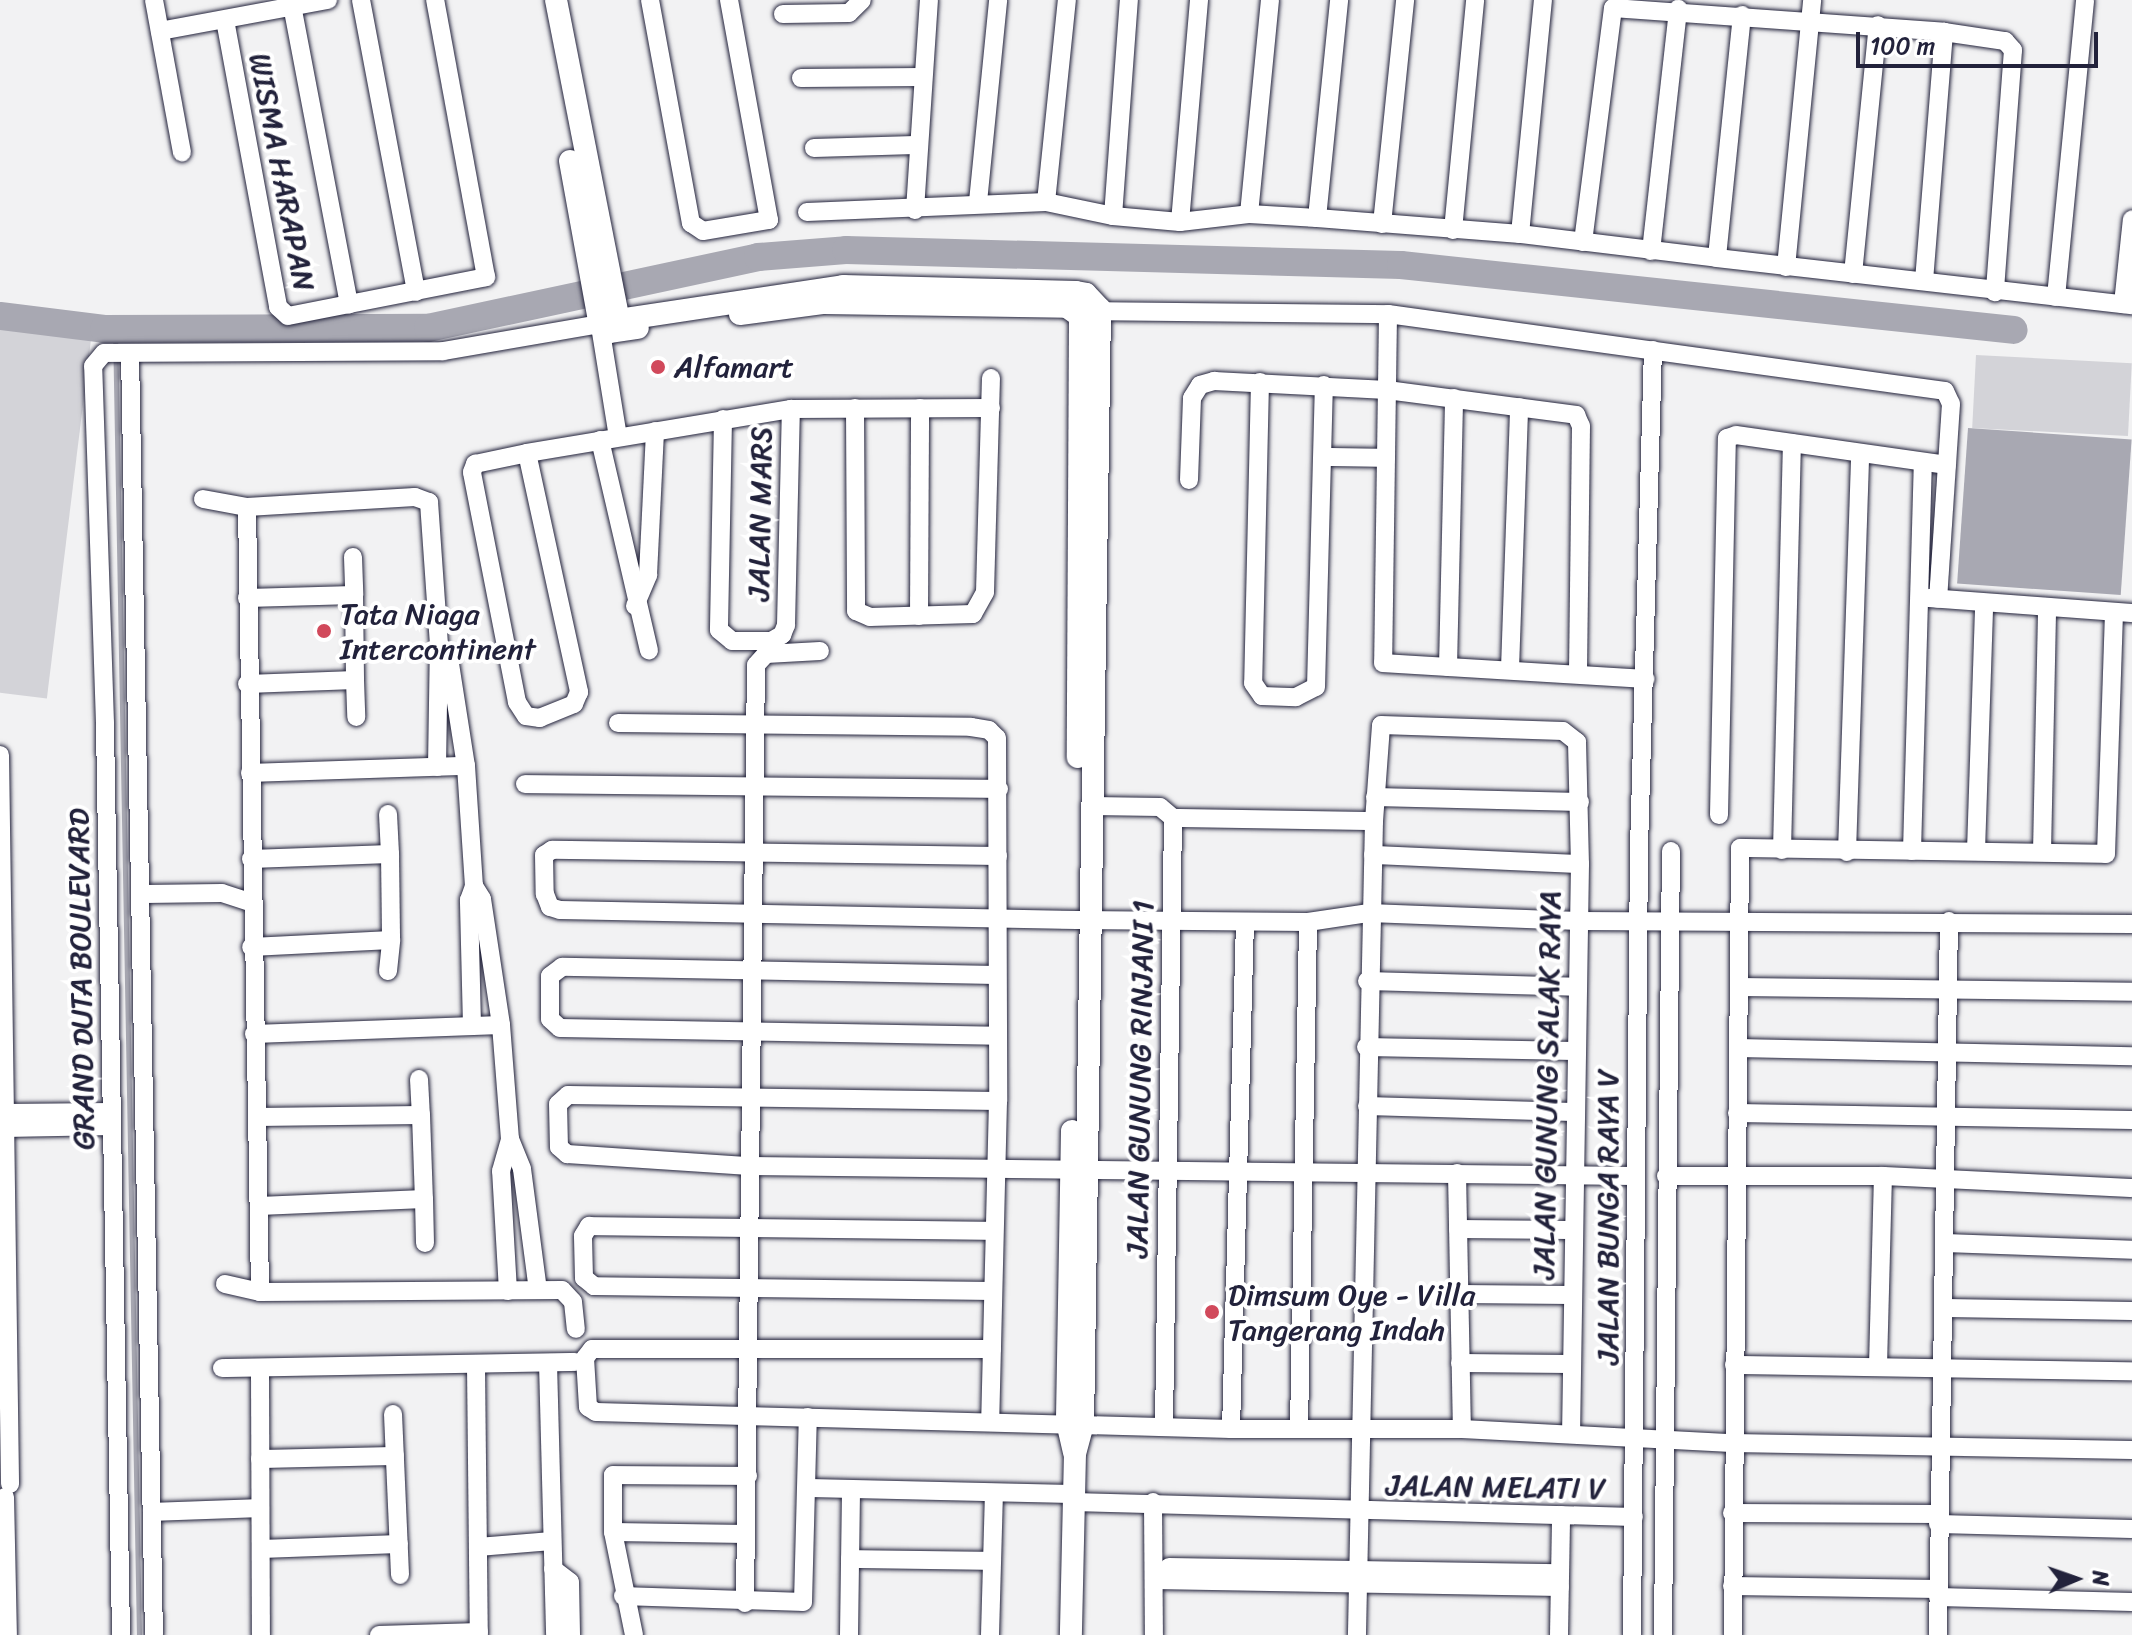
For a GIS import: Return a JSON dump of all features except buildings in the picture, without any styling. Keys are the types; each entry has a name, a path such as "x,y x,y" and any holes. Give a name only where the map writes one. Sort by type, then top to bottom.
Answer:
{"main road":[{"path":"543,0 590,276 613,332 824,303 1067,307 1089,311"},
{"path":"556,0 603,255 608,320"},
{"path":"1084,919 1092,806 1089,311"},
{"path":"1071,1635 1084,919 1082,343 1089,311"}],"street":[{"path":"154,0 182,152"},
{"name":"WISMA HARAPAN","path":"159,26 224,10 328,0"},
{"path":"361,0 416,292"},
{"name":"WISMA HARAPAN","path":"224,10 278,307 288,316 483,280 487,271 435,0"},
{"path":"650,0 691,223 703,231 769,220 729,0"},
{"path":"783,14 849,13 862,0"},
{"path":"915,210 915,145 929,0"},
{"path":"978,202 998,0"},
{"path":"1046,202 1067,0"},
{"path":"1113,216 1129,0"},
{"path":"1180,222 1199,0"},
{"path":"1249,214 1270,0"},
{"path":"1317,218 1339,0"},
{"path":"1382,224 1405,0"},
{"path":"1453,230 1475,0"},
{"path":"1520,234 1543,0"},
{"path":"2056,297 2085,0"},
{"name":"WISMA HARAPAN","path":"291,2 349,305"},
{"path":"1583,242 1610,13 1625,5 1742,15 1811,9 1878,25 2005,41 2013,50 1995,292"},
{"path":"1651,251 1678,9"},
{"path":"1786,267 1811,9"},
{"path":"1717,258 1742,15"},
{"path":"1853,274 1878,25"},
{"path":"1924,281 1944,32"},
{"path":"801,78 921,77"},
{"path":"814,148 915,145"},
{"path":"807,212 915,210 978,202 1046,202 1113,216 1180,222 1249,214 1317,218 1520,234 1995,292 2127,305 2132,219"},
{"path":"1089,311 1388,314 1945,391 1951,404 1938,599"},
{"path":"1388,314 1382,660 1388,666 1510,669 1646,679"},
{"path":"118,353 414,353 608,320 609,439 635,606 649,650"},
{"name":"JALAN BUNGA RAYA V","path":"1632,1635 1634,1176 1653,350"},
{"name":"GRAND DUTA BOULEVARD","path":"121,1635 131,1328 144,894 122,730 92,374 96,359 118,353 129,515 122,730 111,1119 131,1328 152,1512 154,1635"},
{"path":"855,408 855,608 865,616 965,616 983,604 991,378"},
{"path":"1189,480 1194,390 1214,381 1387,390 1579,417 1578,674"},
{"path":"1260,382 1253,683 1258,695 1296,697 1316,687 1324,385"},
{"path":"1448,667 1454,398"},
{"path":"1510,669 1519,407"},
{"path":"919,616 920,408"},
{"path":"527,453 579,692 571,706 540,718 526,716 517,702 472,472 480,462 527,453 723,419 791,409 991,408"},
{"name":"JALAN MARS","path":"723,419 719,630 727,640 777,639 786,625 791,409"},
{"path":"635,606 648,575 655,431"},
{"path":"1719,815 1726,440 1736,435 1947,465"},
{"path":"1782,850 1792,443"},
{"path":"1847,852 1860,454"},
{"path":"1324,457 1386,458"},
{"path":"1912,851 1923,462"},
{"path":"203,499 247,507 424,498 432,516 439,646 437,767"},
{"path":"247,507 250,902 260,1292"},
{"path":"353,557 356,717"},
{"path":"247,598 354,595"},
{"path":"1733,1635 1732,1443 1740,848 2106,854 2112,679 2123,612 1984,605 1918,597"},
{"path":"1976,851 1984,605"},
{"path":"2042,852 2047,607"},
{"path":"439,646 450,664 466,766 474,886 469,900 472,1026"},
{"path":"745,1603 757,660 772,653 820,651"},
{"path":"2112,679 2132,679"},
{"path":"247,684 355,680"},
{"path":"618,723 989,730 997,738 998,1101 990,1420"},
{"name":"JALAN GUNUNG SALAK RAYA","path":"1375,797 1381,725 1563,731 1575,738 1580,802 1580,864 1570,1230 1571,1434"},
{"path":"0,755 4,1447 8,1490 3,1541 8,1635"},
{"path":"250,773 466,766"},
{"path":"525,784 999,789"},
{"path":"1357,1635 1367,981 1375,797 1580,802"},
{"path":"1092,806 1164,807 1173,818 1374,821"},
{"path":"388,814 391,940 388,971"},
{"name":"JALAN GUNUNG RINJANI 1","path":"1164,1427 1169,919 1173,818"},
{"path":"998,856 552,850 543,859 545,894 554,909 1245,922 1308,922 1369,913 1578,921 1670,919 2132,924"},
{"path":"1663,1635 1671,851"},
{"path":"251,859 390,854"},
{"path":"1373,855 1580,864"},
{"path":"474,886 482,899 501,1025 510,1139 522,1169 538,1290"},
{"path":"144,894 222,893 250,902"},
{"path":"1938,1635 1938,1519 1946,1308 1949,921"},
{"path":"1231,1429 1245,922"},
{"path":"1299,1429 1308,922"},
{"path":"251,947 391,940"},
{"path":"996,975 562,967 550,976 550,1019 560,1028 997,1036"},
{"path":"1367,981 1576,987"},
{"path":"1739,987 2132,992"},
{"path":"254,1034 501,1025"},
{"path":"1366,1047 1574,1051"},
{"path":"1738,1048 2132,1056"},
{"path":"419,1079 425,1243"},
{"path":"998,1101 568,1095 558,1104 559,1147 567,1154 750,1166 996,1168 1166,1174 1238,1170 1634,1176"},
{"path":"1367,1106 1573,1112"},
{"path":"1737,1113 2132,1120"},
{"path":"257,1117 421,1115"},
{"path":"4,1120 111,1119"},
{"path":"508,1291 501,1171 510,1139"},
{"path":"1457,1173 1462,1429"},
{"path":"1666,1176 1883,1176 2132,1188"},
{"path":"1878,1366 1883,1176"},
{"path":"259,1206 424,1199"},
{"path":"993,1291 594,1286 584,1278 583,1236 589,1226 749,1225 994,1231"},
{"path":"1458,1229 1570,1230"},
{"path":"1945,1243 2132,1250"},
{"path":"225,1284 260,1292 538,1290 570,1293 576,1329"},
{"path":"1460,1294 1571,1295"},
{"path":"1946,1308 2132,1311"},
{"path":"992,1349 592,1349 585,1358 592,1412 990,1420 1231,1429 1462,1429 1634,1435 1732,1443 2132,1450"},
{"path":"222,1368 260,1370 575,1362"},
{"path":"548,1363 555,1635"},
{"path":"1460,1363 1569,1364"},
{"path":"1734,1365 2132,1371"},
{"path":"379,1635 479,1634 476,1366"},
{"path":"260,1370 261,1635"},
{"path":"393,1414 400,1575"},
{"path":"623,1596 745,1603 803,1602 808,1417"},
{"path":"260,1459 395,1456"},
{"path":"634,1635 623,1596 613,1532 615,1473 748,1476"},
{"name":"JALAN MELATI V","path":"808,1488 994,1493 1357,1513 1634,1517"},
{"path":"849,1635 851,1489"},
{"path":"990,1635 994,1493"},
{"path":"1153,1502 1154,1635"},
{"path":"152,1512 260,1508"},
{"path":"1732,1513 2132,1529"},
{"path":"1559,1635 1561,1515"},
{"path":"613,1532 746,1534"},
{"path":"478,1547 552,1541"},
{"path":"261,1549 399,1544"},
{"path":"850,1559 991,1561"},
{"path":"553,1569 570,1582 571,1635"},
{"path":"1154,1573 1560,1580"},
{"path":"1732,1582 1938,1588 2132,1602"}],"shaded area":[{"path":"0,309 93,320 47,699 0,693"},
{"path":"1976,355 2132,363 2128,436 1972,428"},
{"path":"1968,428 2132,439 2121,595 1957,584"}],"waterway":[{"path":"0,316 104,329 428,328 758,257 846,250 1401,265 2014,330"},
{"path":"115,328 139,1635"}],"place":[{"name":"Alfamart","path":"658,367"},
{"name":"Tata Niaga Intercontinent","path":"324,631"},
{"name":"Dimsum Oye - Villa Tangerang Indah","path":"1212,1312"}]}
